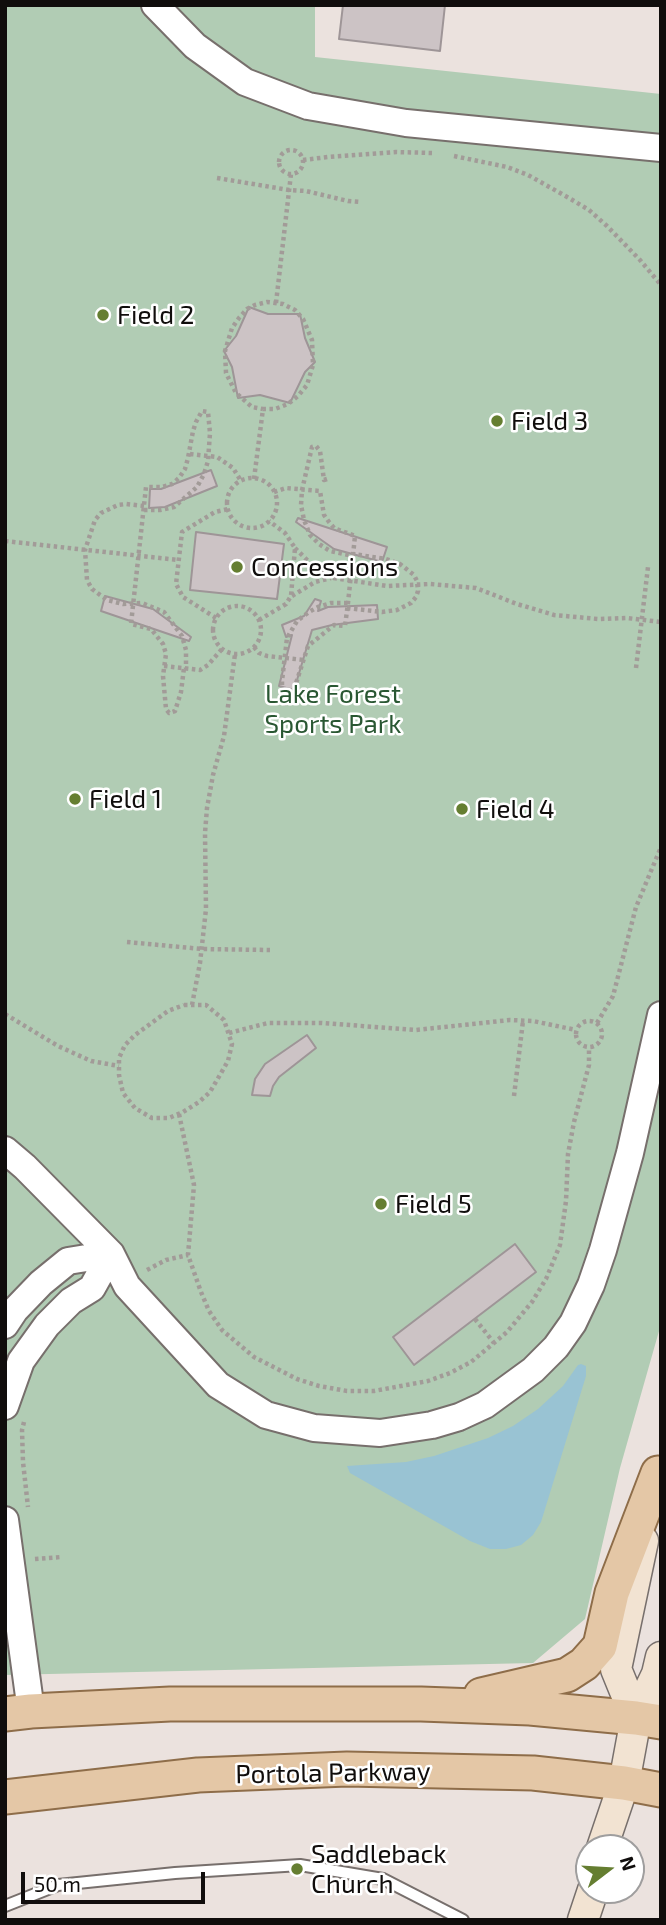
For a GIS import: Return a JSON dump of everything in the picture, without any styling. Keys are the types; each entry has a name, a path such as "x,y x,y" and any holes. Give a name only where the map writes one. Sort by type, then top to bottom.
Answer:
{"main road":[{"path":"445,1705 567,1675 584,1664 600,1646 612,1593 659,1466"},
{"path":"649,1720 616,1669 659,1466"},
{"path":"607,1834 649,1720 661,1657"},
{"path":"18,1712 170,1703 445,1705 530,1708 649,1720"},
{"name":"Portola Parkway","path":"5,1797 198,1775 347,1769 533,1773 661,1790"}],"street":[{"path":"155,5 195,46 245,82 308,106 406,123 661,148"},
{"path":"5,1150 111,1254 127,1286 218,1385 266,1415 314,1428 380,1433 432,1425 485,1405 533,1370 556,1347 573,1323 591,1285 603,1250 630,1153 661,1015"},
{"path":"5,1325 15,1310 41,1283 68,1261 111,1254"},
{"path":"15,1412 21,1361 55,1317 71,1301 92,1288 111,1254"},
{"path":"17,1516 18,1712"}],"lane":[{"path":"5,1906 58,1885 175,1873 300,1865 383,1879 463,1920"}],"path":[{"path":"289,150 297,151 303,160 299,171 290,174 284,172 280,165 280,157 289,150"},
{"path":"303,160 420,152 461,156 507,167 551,187 589,210 624,242 661,285"},
{"path":"276,303 290,174"},
{"path":"216,178 360,202"},
{"path":"267,302 283,304 295,310 303,319 312,340 313,365 307,386 298,396 275,409 263,409 252,407 236,393 226,373 225,351 232,328 247,309 267,302"},
{"path":"254,479 263,409"},
{"path":"208,456 204,474 187,498 174,507 160,510 144,508 126,504 101,513 94,520 85,550 87,580 99,596 115,603 134,602 142,603 164,612 182,636 186,650 185,669 175,711 171,713 166,709 163,676 166,654 163,644 151,629 131,624 134,602 139,556 144,508 146,487 162,487 179,478 190,454 192,431 201,412 205,411 210,415 208,456"},
{"path":"274,492 286,488 302,490 320,491 324,515 329,522 334,528 355,536 353,555 347,606 345,626 334,625 308,646 290,702 287,704 282,699 284,658 287,638 297,621 318,607 331,603 347,606 382,612 397,610 411,603 416,597 418,585 414,575 400,564 386,559 353,555 330,551 310,535 301,505 302,490 312,447 316,446 320,451 324,480 327,479"},
{"path":"190,454 218,457 233,468 241,481"},
{"path":"254,479 266,484 274,492 275,513 269,521 257,528 241,526 234,522 228,509 230,491 241,481 254,479"},
{"path":"216,618 183,597 176,584 178,560 182,533 215,512 228,509"},
{"path":"269,521 285,533 310,563 334,578 387,586 477,589 554,615 661,622"},
{"path":"5,541 178,560"},
{"path":"259,620 286,604 291,596 295,548"},
{"path":"636,668 648,567"},
{"path":"291,596 315,582 334,578"},
{"path":"239,605 247,607 259,620 259,640 248,652 235,654 222,649 217,645 212,629 216,618 224,609 239,605"},
{"path":"254,647 259,653 304,660"},
{"path":"164,666 200,670 222,649"},
{"path":"192,1005 202,949 207,882 207,808 224,736 235,654"},
{"path":"597,1023 613,996 636,907 661,847"},
{"path":"128,942 202,949 270,950"},
{"path":"192,1005 206,1005 224,1020 232,1044 228,1061 210,1091 199,1102 169,1118 152,1118 135,1108 123,1093 119,1058 125,1045 135,1035 168,1011 192,1005"},
{"path":"5,1014 58,1046 91,1061 119,1066"},
{"path":"229,1033 268,1023 321,1023 416,1030 496,1021 533,1021 576,1030"},
{"path":"514,1096 523,1021"},
{"path":"585,1021 593,1021 602,1030 601,1038 595,1046 582,1046 575,1034 576,1030 585,1021"},
{"path":"179,1114 194,1185 188,1255 209,1311 222,1330 254,1357 296,1379 319,1387 374,1391 428,1381 471,1362 507,1332 532,1302 546,1279 560,1245 566,1201 568,1154 589,1065 589,1047"},
{"path":"127,1286 154,1265 176,1256 188,1255"},
{"path":"475,1319 494,1343"},
{"path":"15,1412 22,1430 23,1462 17,1516"},
{"path":"32,1547 34,1560"}],"green space":[{"name":"Lake Forest Sports Park","path":"5,5 315,5 315,57 661,94 661,1324 620,1468 585,1619 533,1663 5,1675"}],"water":[{"path":"581,1364 586,1366 586,1376 541,1522 533,1535 521,1545 490,1549 470,1541 350,1473 347,1466 406,1462 434,1456 488,1438 513,1426 538,1409 563,1386"}],"building":[{"path":"343,5 445,5 440,51 339,39"},
{"path":"249,307 268,314 300,314 305,338 315,362 305,372 290,403 260,395 238,398 232,367 224,351 236,336"},
{"path":"211,470 217,486 165,507 149,508 150,489 161,489"},
{"path":"298,518 387,547 382,562 334,549 296,522"},
{"name":"Concessions","path":"196,532 284,544 277,599 190,590"},
{"path":"105,596 153,609 191,637 189,641 101,611"},
{"path":"315,599 321,601 318,611 328,607 377,605 378,619 312,630 294,690 279,686 292,635 286,637 282,625 304,616"},
{"path":"307,1035 316,1048 279,1077 270,1096 252,1095 255,1079 265,1064"},
{"path":"515,1244 536,1272 414,1365 393,1337"}],"place":[{"name":"Field 2","path":"103,315"},
{"name":"Field 3","path":"497,421"},
{"name":"Concessions","path":"237,567"},
{"name":"Field 1","path":"75,799"},
{"name":"Field 4","path":"462,809"},
{"name":"Field 5","path":"381,1204"},
{"name":"Saddleback Church","path":"297,1869"}]}
